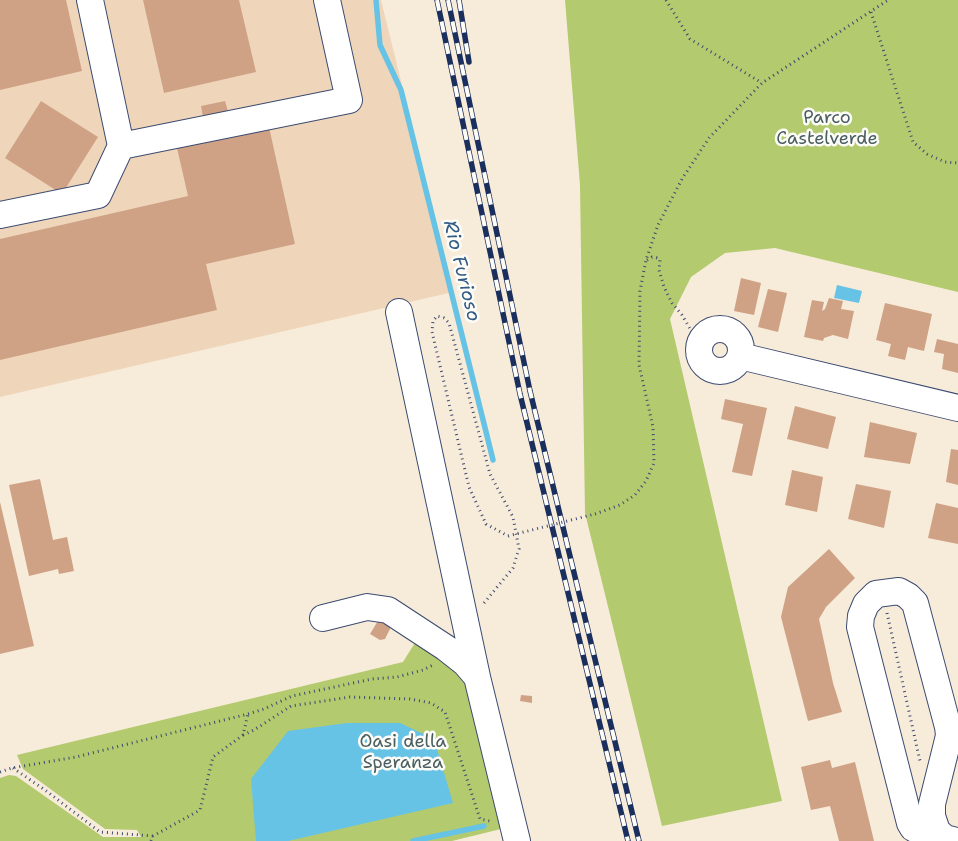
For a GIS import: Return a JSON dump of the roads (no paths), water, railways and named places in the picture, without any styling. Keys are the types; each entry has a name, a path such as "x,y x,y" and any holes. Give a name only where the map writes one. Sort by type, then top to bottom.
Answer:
{"street":[{"path":"0,215 98,195 121,146 90,0"},
{"path":"121,146 349,100 327,0"},
{"path":"399,312 465,627 515,833"},
{"path":"699,344 698,351 703,363 714,371 727,370 737,362 740,356 958,408"},
{"path":"899,591 915,603 949,735 932,804 932,816 937,831 951,840 930,838 913,828 910,823 860,627 861,616 866,604 876,594 899,591"},
{"path":"323,618 367,607 388,610 454,654 477,677"}],"water":[{"path":"837,285 862,291 859,303 834,298"},
{"path":"347,723 400,723 434,739 453,803 288,841 256,841 251,779 288,731"}],"waterway":[{"name":"Rio Furioso","path":"376,0 380,45 401,90 493,460"},
{"name":"Rio Furioso","path":"413,841 484,826"}],"railway":[{"path":"437,0 520,394 628,841"},
{"path":"448,0 530,391 639,841"},
{"path":"459,0 469,62"}],"park label":[{"name":"Parco Castelverde","path":"827,128"},
{"name":"Oasi della Speranza","path":"403,752"}]}
